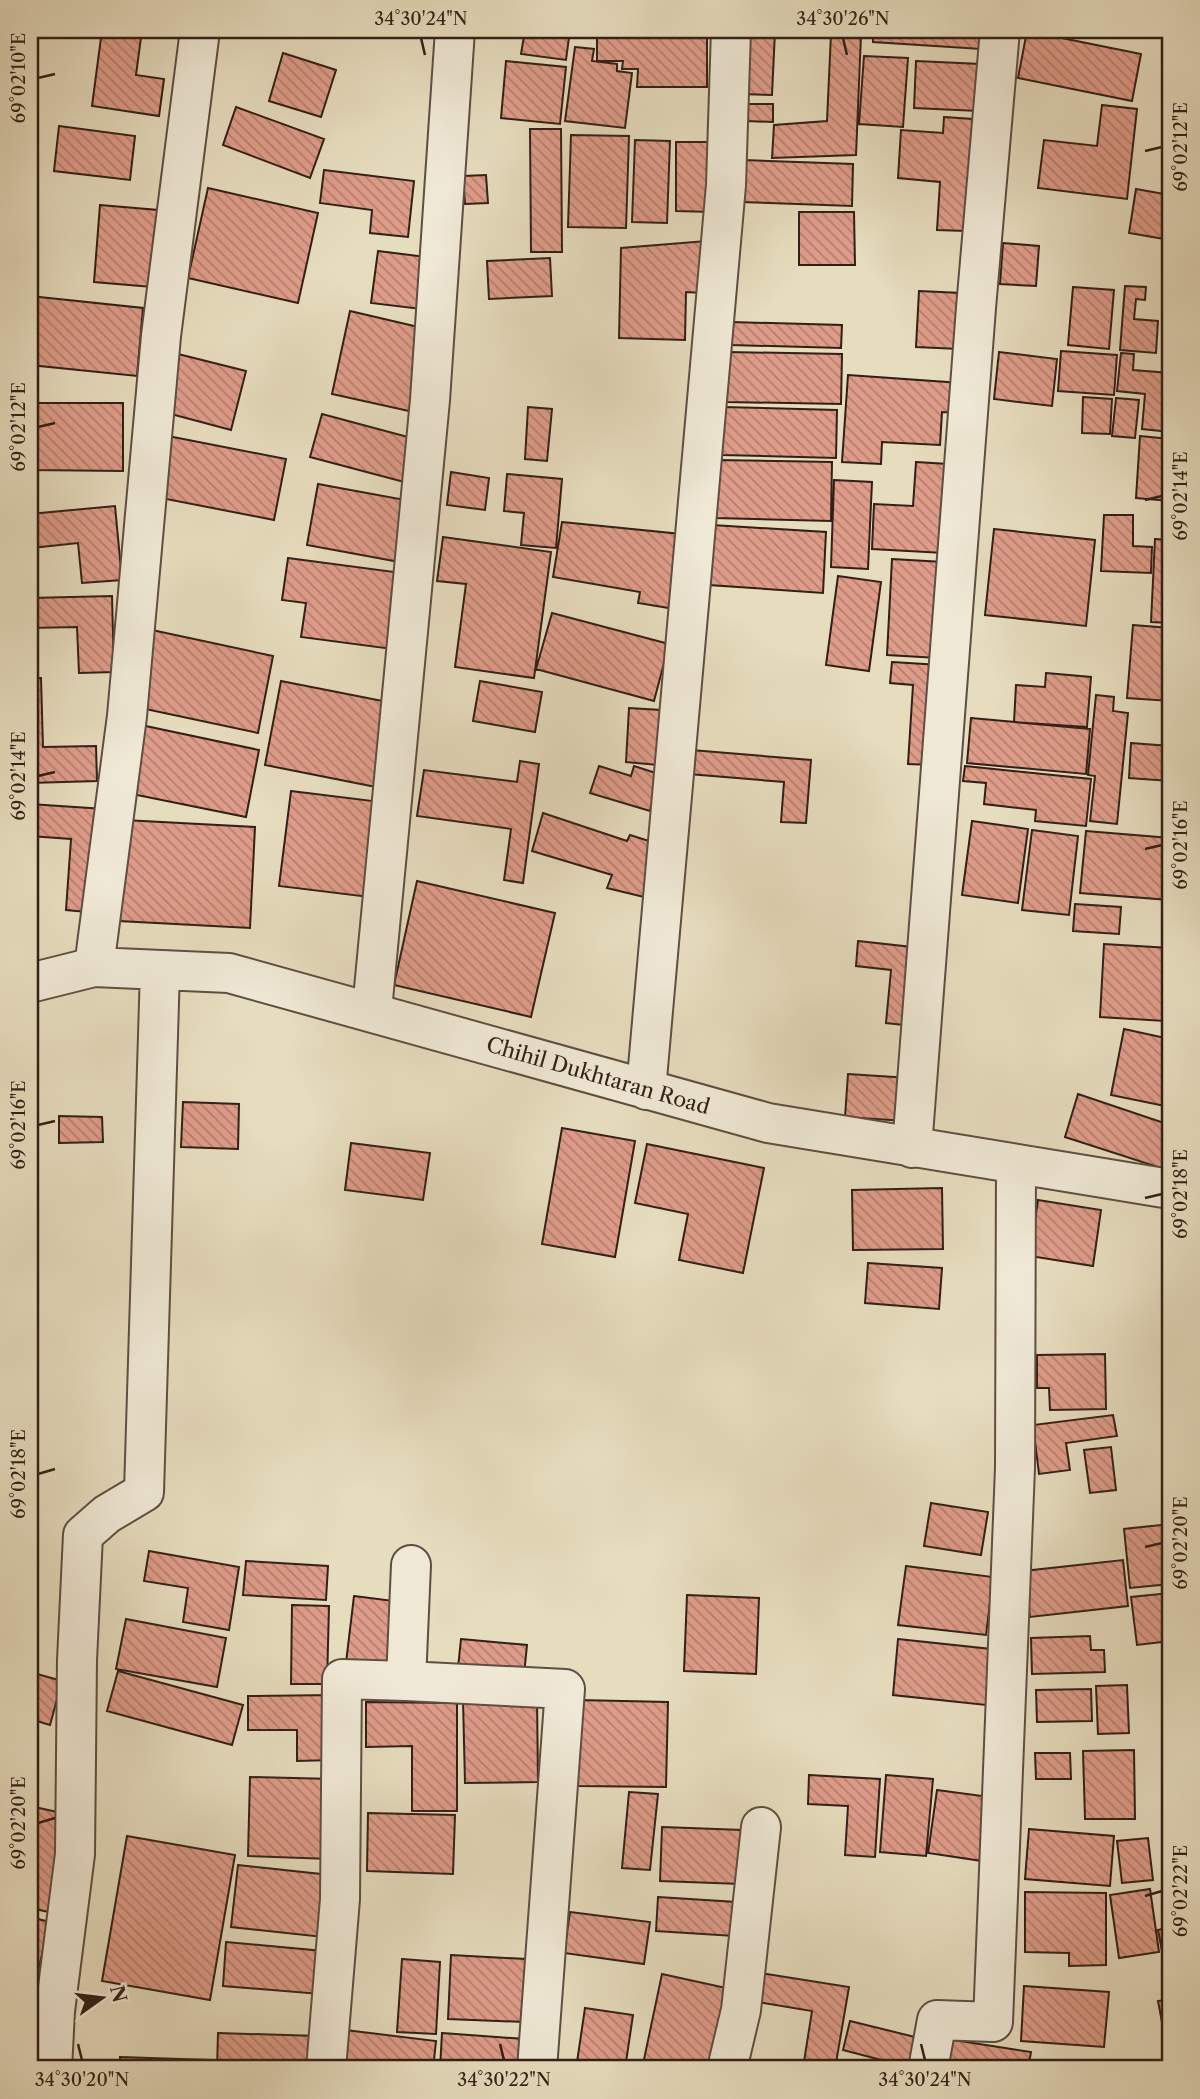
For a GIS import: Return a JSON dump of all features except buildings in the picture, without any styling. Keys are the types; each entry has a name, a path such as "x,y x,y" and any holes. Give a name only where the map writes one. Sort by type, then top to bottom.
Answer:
{"street":[{"path":"94,967 127,716 161,336 200,30"},
{"path":"372,1010 430,400 455,30"},
{"path":"646,1090 726,185 731,30"},
{"path":"912,1148 975,308 1000,30"},
{"name":"Chihil Dukhtaran Road","path":"30,983 94,967 229,973 372,1010 768,1123 1170,1189"},
{"path":"52,2069 55,2011 75,1854 77,1660 83,1535 107,1514 144,1492 160,970"},
{"path":"928,2069 937,2020 993,2022 1015,1468 1016,1164"},
{"path":"406,1681 411,1565"},
{"path":"326,2069 340,1899 342,1679 565,1689 537,2069"},
{"path":"727,2069 741,2010 761,1827"}]}
